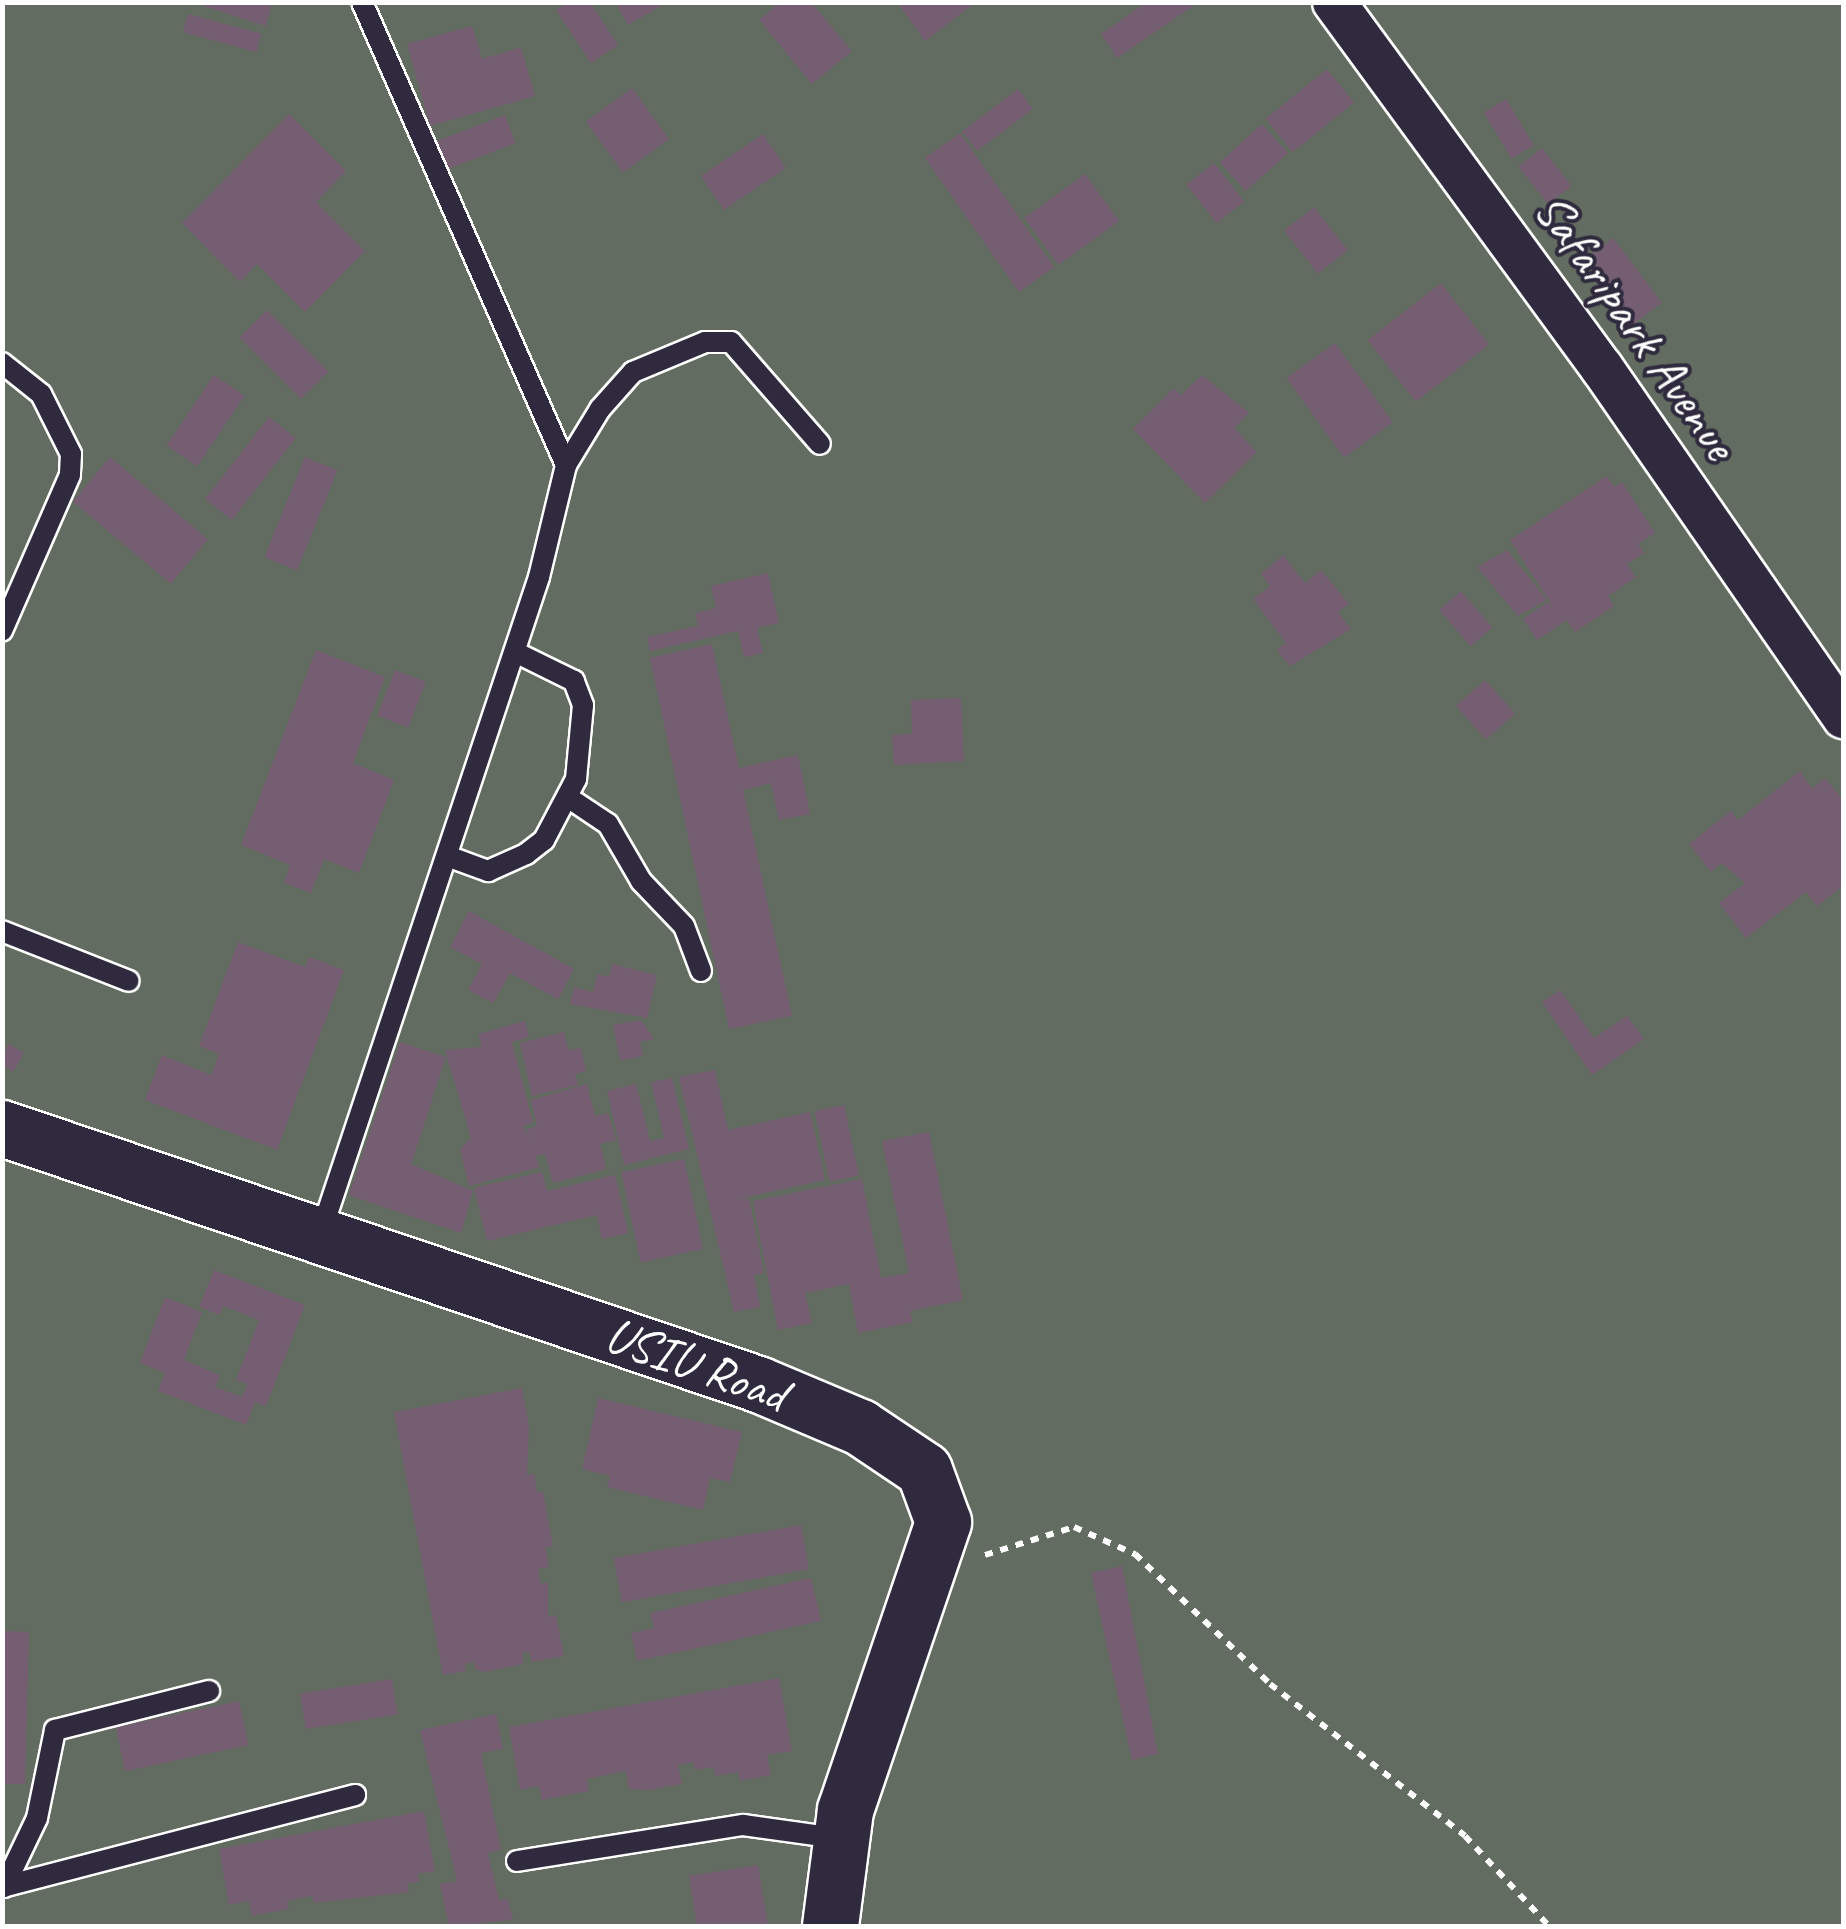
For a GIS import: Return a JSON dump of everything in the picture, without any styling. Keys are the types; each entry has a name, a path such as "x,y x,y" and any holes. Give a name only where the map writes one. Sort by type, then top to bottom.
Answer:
{"street":[{"name":"Safaripark Avenue","path":"1334,2 1602,368 1844,717"},
{"name":"USIU Road","path":"2,1128 319,1238 633,1338 758,1384 900,1450 924,1470 943,1522 922,1593 877,1707 838,1838 830,1926"}],"lane":[{"path":"362,2 566,464"},
{"path":"319,1238 514,652 566,464 612,391 633,372 705,342 731,342 748,354 782,406 820,444"},
{"path":"2,364 41,394 71,454 70,474 2,631"},
{"path":"446,856 488,870 505,866 544,840 569,798 580,760 583,705 574,680 514,652"},
{"path":"569,798 608,824 640,881 684,926 701,972"},
{"path":"2,931 129,981"},
{"path":"3,1887 37,1818 55,1730 209,1691"},
{"path":"3,1887 355,1795"},
{"path":"518,1861 744,1825 838,1838"}],"path":[{"path":"922,1593 997,1547 1074,1527 1135,1554 1270,1684 1464,1836 1549,1926"}],"green space":[{"path":"3,3 1843,3 1843,1926 3,1926"}],"building":[{"path":"192,2 272,2 266,26"},
{"path":"568,2 590,2 618,45 591,63 556,10"},
{"path":"615,2 668,2 628,25"},
{"path":"780,2 811,2 852,51 812,84 759,20"},
{"path":"897,2 976,2 925,41"},
{"path":"1147,2 1199,2 1117,58 1101,34"},
{"path":"188,14 261,34 256,52 183,32"},
{"path":"472,26 482,59 521,47 535,96 430,126 407,44"},
{"path":"1327,69 1354,102 1293,152 1266,119"},
{"path":"632,88 669,139 623,172 586,122"},
{"path":"1018,89 1033,109 977,151 962,131"},
{"path":"1506,99 1534,145 1512,159 1484,112"},
{"path":"289,114 346,171 316,202 365,251 305,312 257,264 240,282 182,223"},
{"path":"505,115 516,143 436,173 426,145"},
{"path":"1262,124 1288,153 1246,191 1220,162"},
{"path":"960,133 1054,267 1019,292 925,158"},
{"path":"763,134 786,168 724,210 701,176"},
{"path":"1542,148 1572,186 1548,204 1518,166"},
{"path":"1214,163 1244,202 1217,223 1186,185"},
{"path":"1085,174 1119,221 1058,265 1024,218"},
{"path":"1314,207 1348,250 1318,274 1284,230"},
{"path":"1613,238 1662,303 1633,324 1584,260"},
{"path":"1441,283 1489,344 1416,402 1368,340"},
{"path":"267,310 329,372 301,399 239,338"},
{"path":"1335,343 1393,422 1344,458 1286,378"},
{"path":"214,375 245,396 197,466 166,445"},
{"path":"1202,375 1249,413 1234,428 1257,452 1205,503 1133,429 1174,388 1181,395"},
{"path":"269,417 296,438 232,520 205,499"},
{"path":"110,457 208,539 171,584 73,501"},
{"path":"305,457 337,470 297,570 265,557"},
{"path":"1607,476 1614,487 1622,482 1655,533 1638,544 1644,553 1627,564 1636,577 1608,596 1614,606 1575,632 1567,620 1537,640 1523,619 1548,602 1554,608 1510,540"},
{"path":"1507,550 1547,600 1518,616 1477,567"},
{"path":"1283,555 1305,583 1321,570 1349,604 1338,612 1351,629 1290,666 1277,650 1286,643 1253,599 1270,586 1261,574"},
{"path":"768,573 779,623 757,628 763,653 744,657 738,631 650,651 647,637 698,626 695,613 716,608 711,586"},
{"path":"1461,591 1492,627 1471,646 1439,610"},
{"path":"712,644 739,768 798,755 810,814 779,820 771,783 743,790 792,1016 729,1029 650,658"},
{"path":"316,650 385,677 353,763 394,780 359,873 324,859 311,893 284,883 290,865 241,845"},
{"path":"395,670 426,682 408,728 377,716"},
{"path":"1485,680 1515,713 1486,740 1456,706"},
{"path":"961,698 964,761 894,765 892,735 912,734 911,700"},
{"path":"1800,771 1812,789 1825,778 1844,801 1844,885 1817,906 1806,892 1746,938 1719,903 1745,883 1721,863 1711,872 1689,844 1731,811 1738,820"},
{"path":"469,911 574,969 558,999 510,973 493,1003 468,990 482,964 450,947"},
{"path":"238,942 305,967 309,957 344,970 277,1150 145,1100 162,1055 211,1075 219,1054 199,1046"},
{"path":"612,964 657,975 647,1018 570,1004 574,987 593,992 597,974 609,977"},
{"path":"1560,990 1594,1038 1627,1016 1644,1039 1592,1075 1542,1002"},
{"path":"641,1020 654,1039 640,1042 643,1056 620,1061 613,1025"},
{"path":"525,1021 529,1037 512,1042 533,1123 523,1126 540,1167 469,1186 460,1149 471,1138 445,1050 482,1047 478,1034"},
{"path":"564,1032 568,1050 581,1048 586,1071 575,1074 578,1085 532,1096 520,1043"},
{"path":"400,1042 446,1057 411,1164 473,1191 461,1233 349,1195"},
{"path":"8,1043 24,1053 13,1072 2,1065"},
{"path":"715,1070 728,1130 810,1112 825,1180 734,1200 749,1198 764,1273 754,1275 760,1307 734,1312 679,1077"},
{"path":"672,1078 689,1149 624,1165 607,1091 636,1084 650,1141 664,1138 651,1082"},
{"path":"587,1084 595,1116 608,1113 616,1140 600,1144 606,1169 553,1183 545,1154 534,1157 526,1130 537,1126 531,1100"},
{"path":"844,1105 859,1175 830,1182 815,1111"},
{"path":"929,1132 963,1300 910,1311 913,1322 858,1333 849,1284 805,1293 812,1323 778,1330 753,1201 862,1179 881,1278 909,1273 882,1141"},
{"path":"684,1159 703,1249 641,1262 621,1172"},
{"path":"542,1172 547,1191 615,1175 628,1233 602,1239 597,1215 487,1241 474,1188"},
{"path":"214,1270 305,1305 266,1406 255,1402 246,1425 158,1391 165,1373 140,1363 165,1297 202,1312 184,1360 220,1375 215,1387 242,1397 247,1384 236,1380 259,1320 223,1306 220,1315 199,1307"},
{"path":"522,1388 529,1426 527,1475 534,1474 537,1492 543,1492 553,1546 545,1548 549,1567 538,1569 541,1584 548,1582 548,1617 556,1615 564,1656 532,1662 529,1652 522,1653 524,1664 485,1672 476,1670 474,1662 465,1664 466,1671 443,1675 394,1412"},
{"path":"598,1398 742,1432 730,1482 710,1478 703,1510 607,1487 610,1476 582,1469"},
{"path":"801,1525 809,1569 622,1602 614,1558"},
{"path":"1122,1566 1158,1754 1132,1760 1091,1573"},
{"path":"811,1578 821,1621 637,1661 631,1633 654,1628 650,1613"},
{"path":"2,1631 29,1632 25,1784 2,1784"},
{"path":"779,1678 792,1751 767,1755 771,1775 740,1781 738,1772 715,1776 714,1767 695,1770 693,1762 678,1765 682,1784 649,1790 629,1789 626,1771 587,1779 589,1791 542,1800 539,1786 520,1790 509,1727"},
{"path":"392,1679 398,1715 306,1729 300,1694"},
{"path":"239,1701 248,1745 125,1771 116,1727"},
{"path":"496,1714 503,1749 481,1753 501,1850 488,1853 499,1900 508,1899 513,1920 449,1926 440,1884 457,1881 420,1730"},
{"path":"424,1811 435,1871 418,1874 419,1882 407,1884 409,1892 314,1903 312,1896 287,1901 289,1909 252,1916 249,1901 229,1905 219,1849"},
{"path":"758,1865 768,1926 697,1926 689,1876"}]}
